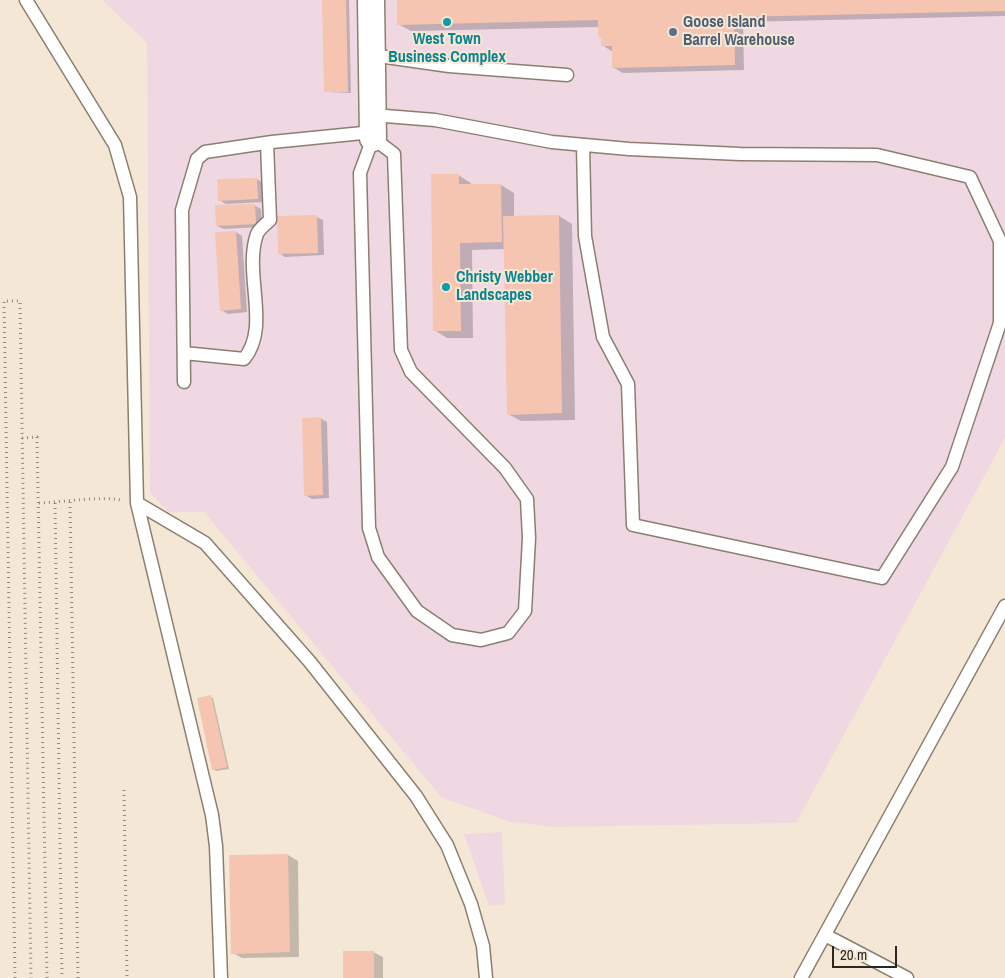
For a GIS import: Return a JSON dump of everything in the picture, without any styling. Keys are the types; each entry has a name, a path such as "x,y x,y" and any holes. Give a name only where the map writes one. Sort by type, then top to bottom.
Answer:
{"street":[{"path":"371,0 373,129"}],"lane":[{"path":"26,0 115,145 130,197 137,503 212,815 216,846 221,978"},
{"path":"372,55 449,66 567,75"},
{"path":"184,382 182,210 197,159 204,152 435,120 552,142 584,145 740,154 877,155 970,176 1000,241 1000,323 952,467 882,578 634,525 628,384 603,337 585,236 584,145"},
{"path":"373,129 394,154 401,350 404,358 411,372 505,468 527,499 529,538 525,611 508,633 481,640 452,635 417,611 378,556 369,528 360,173 373,129"},
{"path":"184,353 244,359 253,349 257,331 252,272 257,232 270,220 268,143"},
{"path":"137,503 205,543 310,662 416,796 447,845 471,904 483,946 486,978"},
{"path":"800,978 1005,606"},
{"path":"825,935 907,978"}],"path":[{"path":"15,978 4,302 20,301 31,978"},
{"path":"22,438 37,437 47,978"},
{"path":"39,503 70,502 104,497 137,503"},
{"path":"70,502 78,978"},
{"path":"55,503 62,978"},
{"path":"124,790 127,978"}],"shaded area":[{"path":"102,0 1005,0 1005,438 796,823 554,827 511,822 442,798 204,512 168,512 150,493 147,43"},
{"path":"502,832 505,904 489,906 464,834"}],"building":[{"path":"322,0 346,0 348,92 324,92"},
{"name":"Goose Island Barrel Warehouse","path":"397,0 1005,0 1005,11 734,17 735,65 612,68 612,46 601,46 601,36 598,37 598,20 397,25"},
{"name":"Christy Webber Landscapes","path":"431,174 459,174 459,184 501,184 502,242 460,243 461,331 433,331"},
{"path":"257,178 258,199 218,201 217,179"},
{"path":"255,204 256,224 216,226 215,205"},
{"path":"317,215 318,253 278,254 277,216"},
{"path":"559,215 562,413 507,415 503,216"},
{"path":"236,231 241,309 220,311 215,232"},
{"path":"321,417 323,495 304,496 302,418"},
{"path":"211,695 227,767 212,770 197,698"},
{"path":"288,854 290,952 231,954 229,855"},
{"path":"343,951 374,951 374,978 343,978"}],"place":[{"name":"West Town Business Complex","path":"447,22"},
{"name":"Goose Island Barrel Warehouse","path":"673,32"},
{"name":"Christy Webber Landscapes","path":"446,287"}]}
